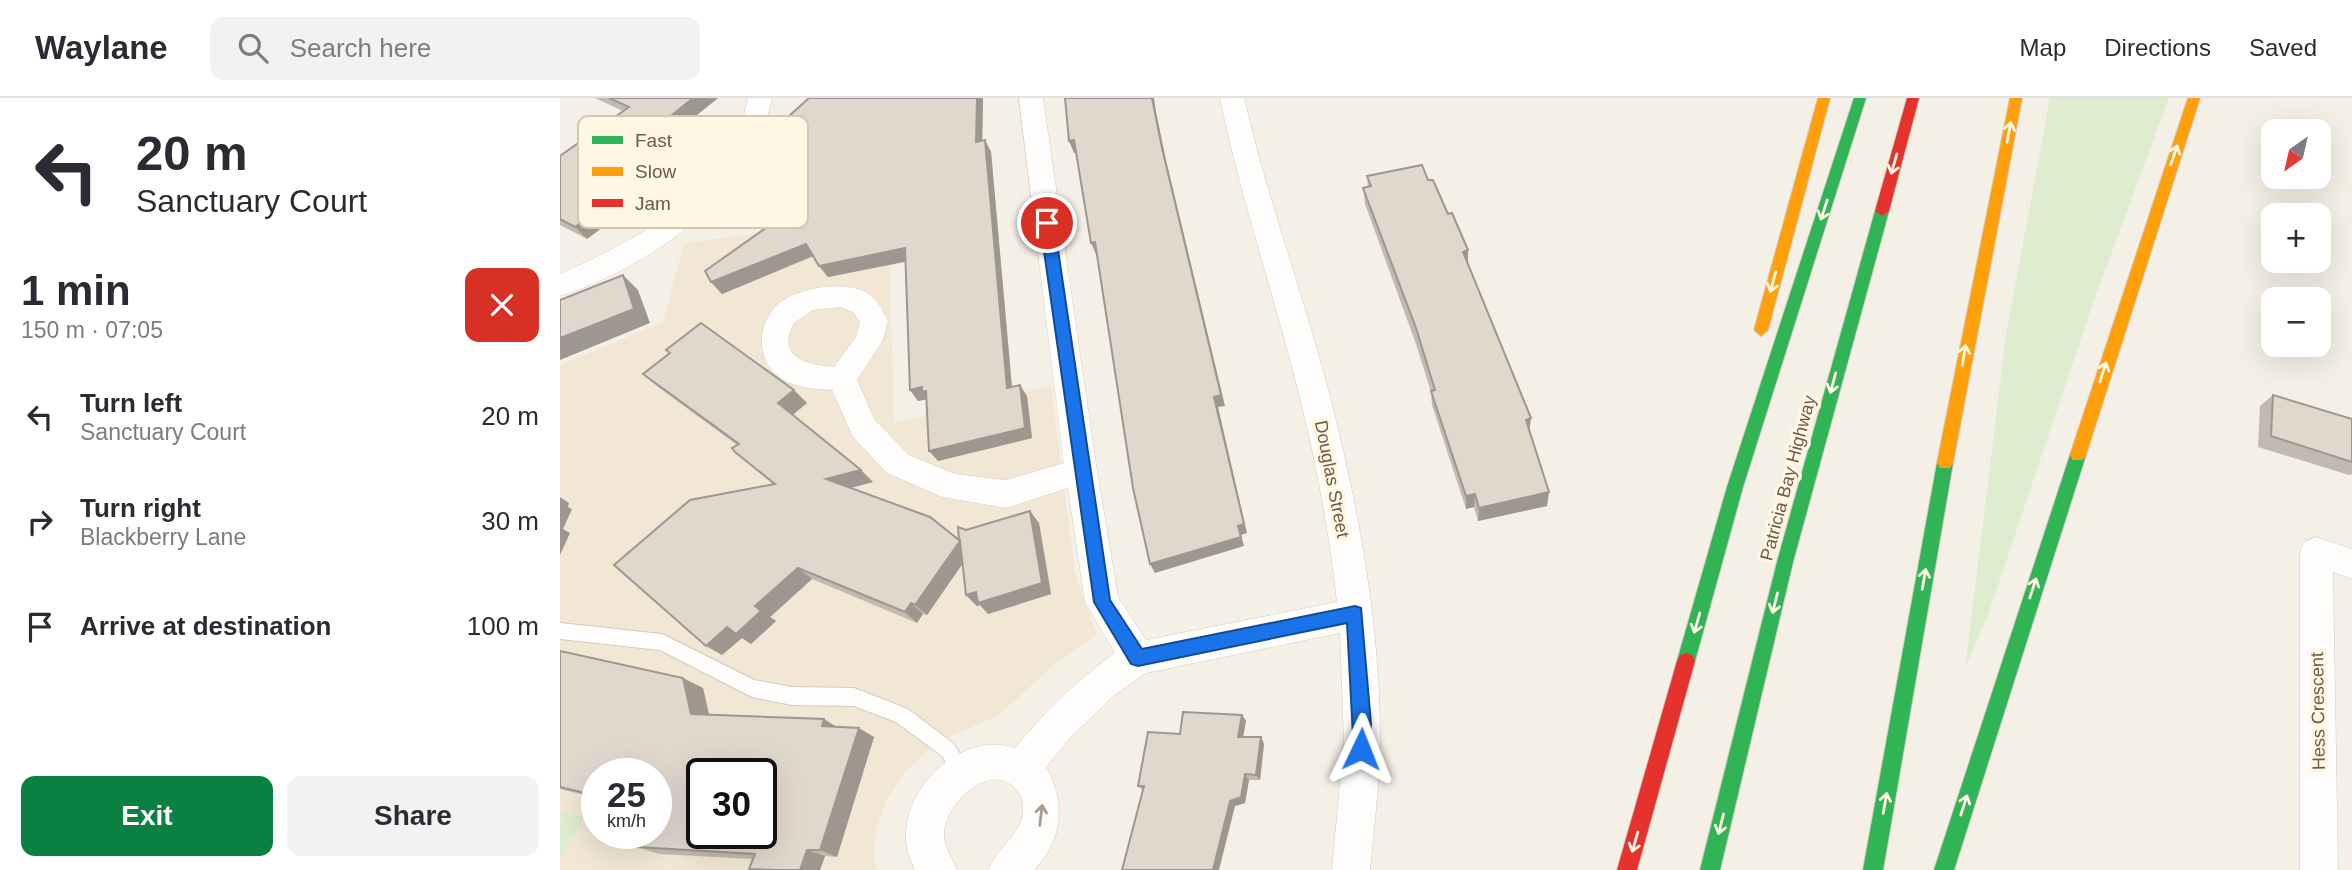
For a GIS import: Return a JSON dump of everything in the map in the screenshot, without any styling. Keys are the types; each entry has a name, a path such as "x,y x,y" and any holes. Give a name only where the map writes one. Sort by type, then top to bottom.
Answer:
{"highway":[{"path":"1758,349 1802,169 1824,98"},
{"path":"1627,870 1735,487 1860,98"},
{"name":"Patricia Bay Highway","path":"1710,870 1785,562 1913,98"},
{"path":"1873,870 1965,348 2016,98"},
{"path":"1944,870 2194,98"},
{"path":"1735,487 1754,377"}],"street":[{"path":"757,116 760,98"},
{"path":"1031,98 1081,471 1102,602 1138,658"},
{"name":"Douglas Street","path":"1231,98 1242,149 1314,392 1339,507 1355,614 1362,724 1351,870"},
{"path":"560,286 638,249 668,228"},
{"path":"842,379 864,428 898,464 953,487 1006,494 1081,471"},
{"name":"Hess Crescent","path":"2319,870 2316,552 2352,564"},
{"path":"1022,768 1064,719 1101,684 1138,658 1355,614"},
{"path":"938,870 930,862 923,839 927,814 941,790 961,772 982,764 1003,762 1022,768 1038,784 1044,807 1038,834 1023,859 1007,870"}],"lane":[{"path":"560,631 662,642 752,688 792,696 854,697 902,715 947,750 961,772"}],"shaded area":[{"path":"888,196 894,423 1051,386 1075,573 1097,635 1056,663 999,715 940,741 904,772 887,799 876,829 874,859 877,870 560,870 560,859 581,824 581,849 672,849 672,758 581,758 581,816 560,812 560,365 663,322 684,243 808,228"}],"green space":[{"path":"2050,98 2169,98 2092,306 1988,615 1965,668 2006,335"},
{"path":"560,812 581,815 581,823 560,859"}],"building":[{"path":"609,98 693,98 671,116 616,116 629,107"},
{"path":"809,98 977,98 976,142 985,140 1007,388 1020,385 1025,428 929,451 926,391 922,392 922,387 910,390 905,248 819,266 806,244 711,282 705,271 766,228 808,228 808,116 789,116"},
{"path":"1065,98 1152,98 1221,395 1214,397 1244,524 1238,526 1241,537 1150,564 1133,488 1095,242 1091,243 1074,140 1069,141"},
{"path":"578,143 578,225 575,227 560,219 560,156"},
{"path":"1422,165 1428,180 1433,180 1448,214 1452,213 1468,250 1463,252 1531,418 1526,420 1549,492 1479,508 1475,494 1466,496 1431,391 1435,390 1416,328 1363,188 1371,186 1367,176"},
{"path":"623,275 634,309 560,338 560,300"},
{"path":"701,323 794,390 778,403 861,470 826,479 930,517 959,540 958,527 966,530 1030,511 1042,583 978,603 976,592 966,595 960,541 915,605 911,603 905,612 798,568 755,606 761,611 736,634 727,627 706,646 614,565 690,500 775,484 735,452 732,448 739,444 643,374 670,353 666,350"},
{"path":"2273,395 2352,419 2352,462 2271,436"},
{"path":"560,651 683,678 691,714 824,719 822,726 859,728 820,850 807,850 800,870 749,869 755,854 671,849 672,758 581,758 581,792 560,787"},
{"path":"1183,712 1242,715 1238,737 1261,737 1256,775 1245,774 1241,797 1230,801 1213,870 1122,870 1144,786 1138,786 1148,732 1180,734"}],"traffic: fast":[{"path":"1686,661 1735,487 1860,98"},
{"path":"1710,870 1785,562 1882,211"},
{"path":"1944,870 2078,455"},
{"path":"1873,870 1945,463"}],"traffic: slow":[{"path":"1761,330 1824,98"},
{"path":"1945,463 2016,98"},
{"path":"2078,455 2194,98"}],"traffic: jam":[{"path":"1882,211 1913,98"},
{"path":"1627,870 1686,661"}],"route":[{"path":"1047,223 1102,602 1138,658 1355,614 1362,724 1361,749"}]}
